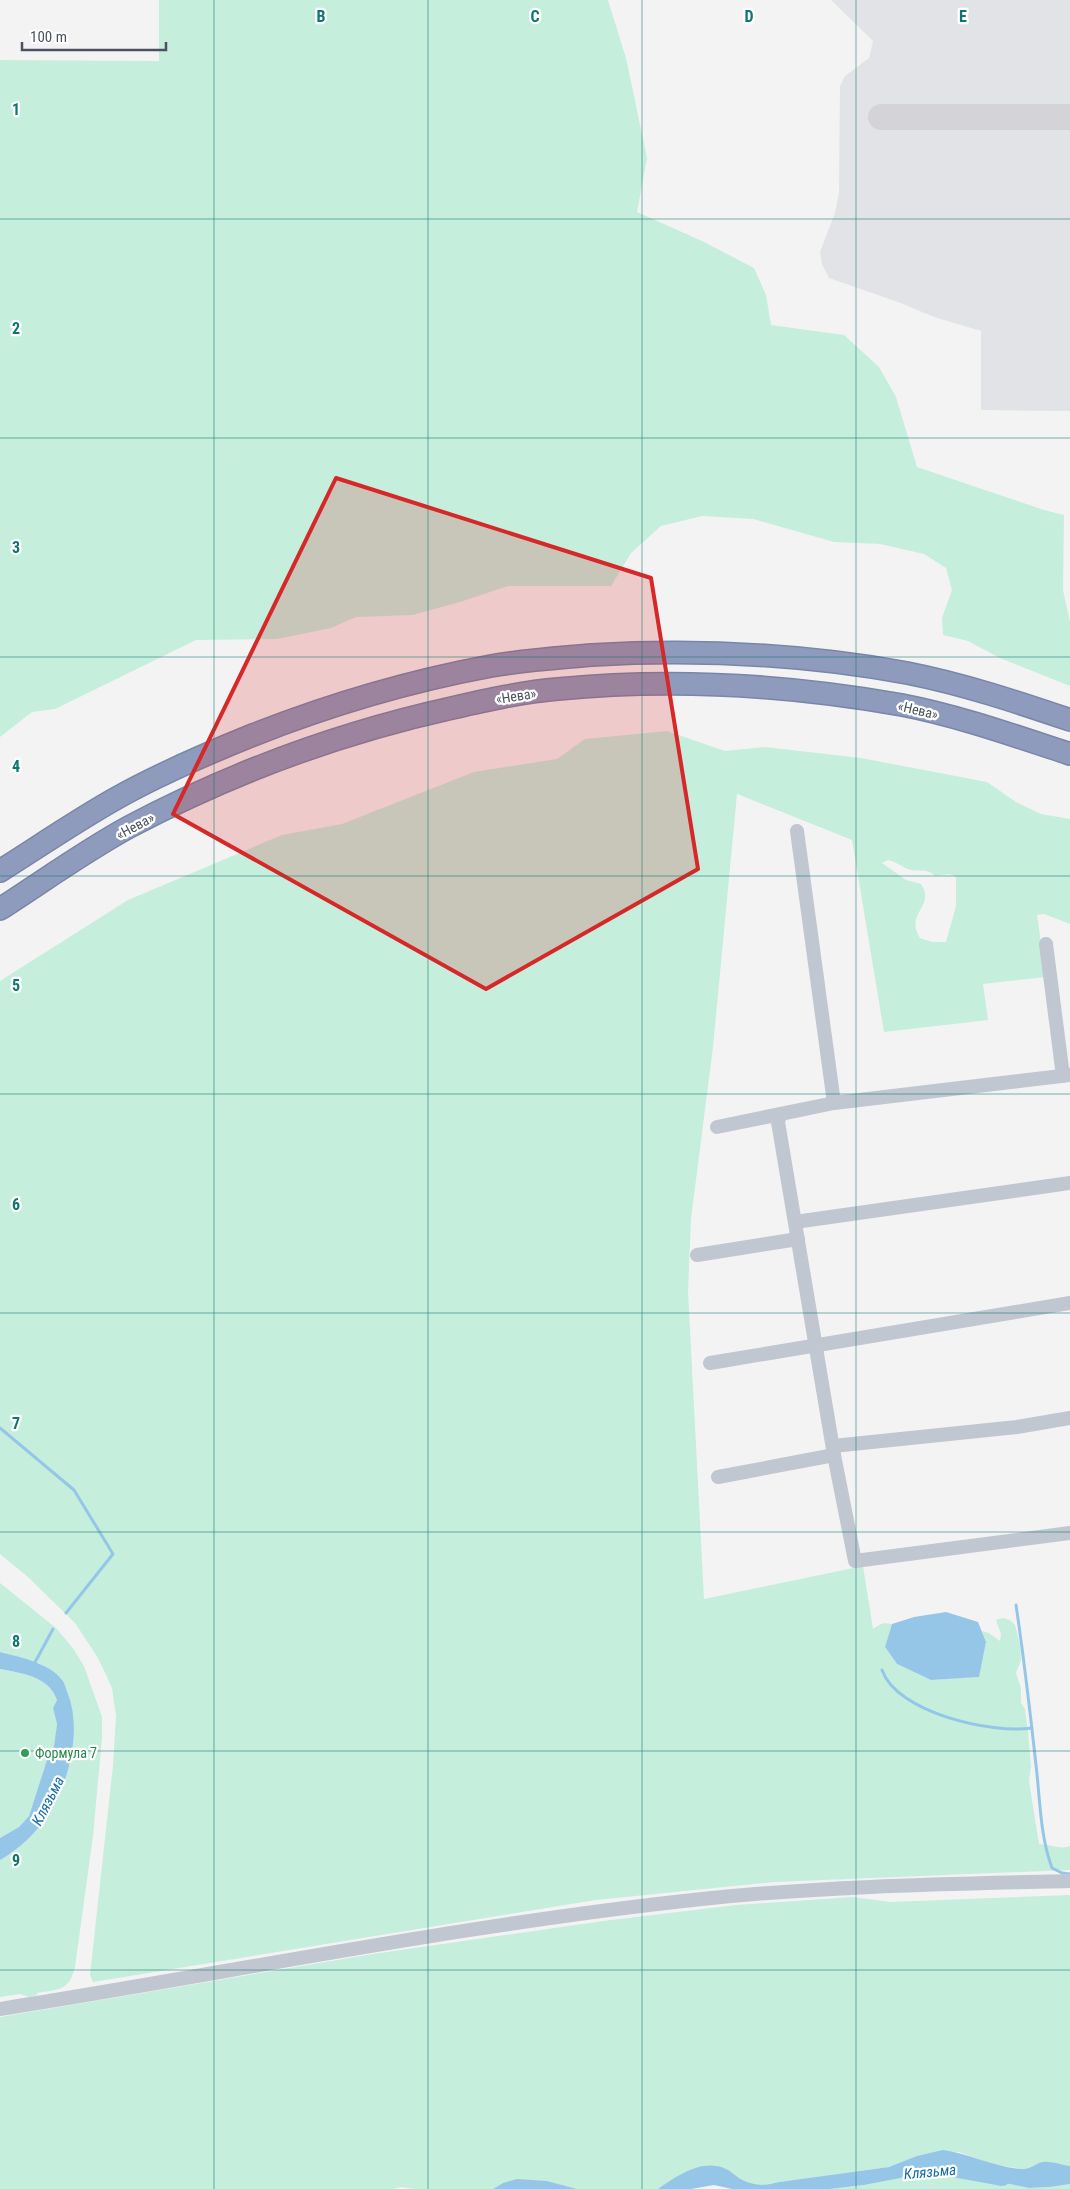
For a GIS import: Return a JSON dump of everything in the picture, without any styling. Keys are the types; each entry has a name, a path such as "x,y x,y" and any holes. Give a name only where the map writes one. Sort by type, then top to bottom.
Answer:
{"highway":[{"path":"0,871 115,798 204,754 296,718 406,685 492,666 546,658 650,652 724,652 814,659 909,673 993,694 1070,720"},
{"name":"«Нева»","path":"0,909 127,828 216,785 304,750 409,718 493,699 557,689 649,684 720,685 808,691 904,706 983,725 1070,754"}],"street":[{"path":"797,831 834,1103"},
{"path":"718,1127 834,1103 1067,1075 1046,944"},
{"path":"780,1115 778,1122 834,1450 855,1561 1070,1533"},
{"path":"795,1222 1070,1183"},
{"path":"696,1255 798,1240"},
{"path":"710,1363 1070,1303"},
{"path":"718,1477 834,1450 1017,1428 1070,1418"},
{"path":"0,2009 546,1918 701,1899 795,1890 1070,1881"}],"highlighted area":[{"path":"336,478 651,578 698,869 486,989 173,814"}],"shaded area":[{"path":"831,0 1070,0 1070,411 981,410 981,331 934,317 898,302 829,278 822,264 820,252 835,213 839,192 840,86 845,76 869,58 873,41"}],"green space":[{"path":"159,0 608,0 626,58 647,158 637,212 702,241 754,268 766,295 771,325 844,335 879,367 896,397 917,467 1064,515 1063,590 1070,622 1070,686 1002,659 968,641 943,635 942,618 952,590 946,568 924,554 880,544 834,542 753,519 702,516 661,526 631,553 611,586 508,586 412,615 356,617 331,628 277,639 196,640 55,709 32,712 0,737 0,60 159,61"},
{"path":"667,731 725,751 765,747 861,758 987,782 1016,802 1041,814 1070,819 1070,924 1044,914 1037,915 1046,977 983,984 988,1020 884,1032 852,840 737,794 713,1047 691,1219 688,1291 704,1599 863,1566 873,1629 882,1624 892,1624 885,1647 897,1664 931,1680 978,1677 986,1642 982,1631 989,1633 1000,1641 1001,1634 996,1620 1003,1618 1010,1620 1015,1625 1020,1645 1021,1660 1016,1673 1021,1688 1021,1703 1025,1709 1028,1731 1031,1767 1029,1781 1039,1844 1062,1847 1070,1846 1070,1870 775,1882 596,1900 93,1982 90,1975 113,1765 116,1716 112,1688 98,1658 75,1623 28,1577 0,1554 0,981 128,900 282,835 342,824 474,772 557,759 585,739","holes":["888,860 908,869 925,871 935,876 950,874 956,877 956,906 946,942 932,942 920,938 916,929 916,922 925,899 925,892 921,884 906,880 882,863"]},
{"path":"0,1583 56,1628 72,1647 84,1666 102,1717 102,1738 93,1836 73,1975 70,1981 62,1988 37,1993 37,1995 29,1997 20,1994 0,1997 0,1860 48,1815 65,1778 72,1749 48,1669 41,1664 0,1652"},
{"name":"Формула 7","path":"0,1669 26,1674 48,1686 57,1700 53,1708 57,1724 54,1746 47,1760 29,1816 19,1827 0,1838"},
{"path":"1070,1895 1070,2166 1050,2162 1036,2165 1030,2169 1022,2169 992,2164 959,2152 929,2154 889,2167 763,2184 750,2183 738,2178 725,2169 669,2182 658,2189 577,2189 547,2181 503,2183 493,2189 415,2189 401,2187 393,2189 0,2189 0,2017 373,1954 603,1921 736,1905 853,1897 890,1902"},
{"path":"946,2169 974,2171 1000,2182 1029,2188 1070,2184 1070,2189 830,2189 906,2177 917,2172"}],"water":[{"path":"946,1612 978,1622 986,1642 979,1677 931,1680 897,1664 885,1647 892,1624 914,1617"},
{"path":"0,1652 42,1665 57,1674 63,1681 68,1694 74,1724 71,1756 67,1772 62,1788 48,1815 33,1834 14,1851 0,1860 0,1838 19,1827 29,1816 47,1760 54,1746 57,1724 53,1708 57,1700 48,1686 41,1681 25,1674 0,1669"},
{"path":"943,2150 1012,2168 1025,2169 1046,2162 1070,2166 1070,2184 1029,2188 1000,2182 974,2171 946,2169 917,2172 906,2177 830,2189 732,2189 714,2185 691,2189 658,2189 682,2174 699,2167 717,2166 726,2169 749,2183 763,2185 889,2167 917,2156"},
{"path":"517,2179 547,2181 577,2189 493,2189 503,2183"}],"waterway":[{"path":"0,1428 74,1490 113,1554 66,1613"},
{"path":"1016,1605 1045,1843 1052,1868 1062,1873 1070,1874"},
{"path":"33,1666 53,1629"},
{"path":"882,1670 891,1685 906,1698 926,1709 971,1724 994,1728 1032,1728"},
{"name":"Клязьма","path":"947,2167 1002,2177"}],"taxiway":[{"path":"881,117 1070,117"}],"place":[{"name":"Формула 7","path":"25,1753"}]}
